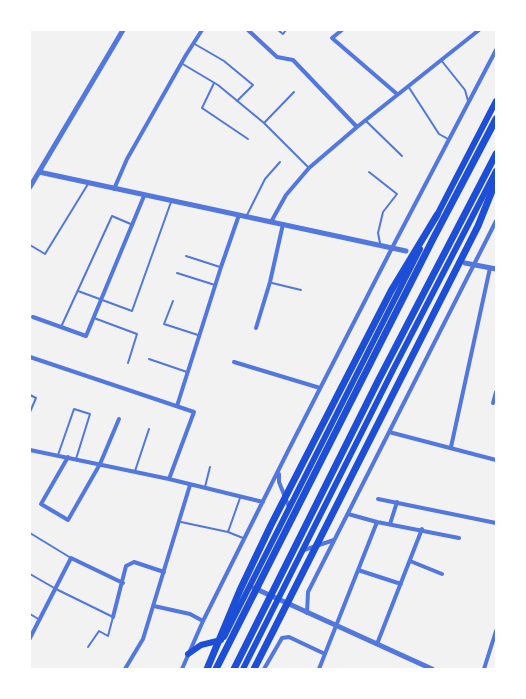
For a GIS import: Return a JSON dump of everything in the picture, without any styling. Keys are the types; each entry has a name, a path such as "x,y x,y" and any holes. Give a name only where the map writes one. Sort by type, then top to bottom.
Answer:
{"highway":[{"path":"207,669 496,101"},
{"path":"216,669 433,239 496,119"},
{"path":"234,669 378,382 496,154"},
{"path":"243,669 394,368 496,171"},
{"path":"255,669 478,226 496,181"},
{"path":"207,669 240,590 271,526 391,291 437,215"},
{"path":"188,654 201,645 222,640"}],"street":[{"path":"30,187 123,30"},
{"path":"114,189 127,159 181,63 202,30"},
{"path":"248,30 277,57 293,60 357,126"},
{"path":"342,30 332,38 397,94"},
{"path":"270,222 286,195 309,168 357,126 479,30"},
{"path":"182,669 203,621 320,388 496,50"},
{"path":"39,172 171,202 406,251"},
{"path":"34,317 86,336 144,196"},
{"path":"177,406 239,216"},
{"path":"307,612 308,592 496,221"},
{"path":"256,328 270,282 283,224"},
{"path":"451,447 493,269 465,263"},
{"path":"30,357 194,412 169,478"},
{"path":"234,362 320,388"},
{"path":"492,403 496,392"},
{"path":"68,457 41,504 68,520 100,464 119,418"},
{"path":"389,432 496,460"},
{"path":"31,451 169,478 190,485 240,495 263,502"},
{"path":"278,472 289,507"},
{"path":"125,669 143,639 190,485"},
{"path":"378,499 496,523"},
{"path":"390,524 397,502"},
{"path":"348,514 377,522 459,538"},
{"path":"318,669 377,522"},
{"path":"377,644 422,530"},
{"path":"304,550 334,540"},
{"path":"30,638 71,558 123,583"},
{"path":"113,617 126,566 134,562 164,572"},
{"path":"410,562 442,574"},
{"path":"358,570 401,584"},
{"path":"249,585 432,669"},
{"path":"154,606 190,614 203,621"},
{"path":"484,669 496,631"},
{"path":"264,669 282,638 289,636 325,654"},
{"path":"252,652 255,669"},
{"path":"489,652 496,655"}],"lane":[{"path":"278,30 283,34 286,30"},
{"path":"194,43 224,61 253,85 237,101"},
{"path":"441,60 465,90 468,103"},
{"path":"181,63 214,83 264,123 309,168"},
{"path":"214,83 202,108 248,139"},
{"path":"408,86 439,134 449,139"},
{"path":"264,123 294,92"},
{"path":"366,120 402,156"},
{"path":"246,217 265,180 280,162"},
{"path":"369,172 397,194 383,212 378,233 380,246"},
{"path":"30,246 45,254 88,184"},
{"path":"78,292 132,312 171,202"},
{"path":"61,327 112,216 133,224"},
{"path":"186,256 221,267"},
{"path":"177,273 215,285"},
{"path":"270,282 301,290"},
{"path":"173,301 164,324 199,335"},
{"path":"94,318 137,334 128,363"},
{"path":"148,359 187,372"},
{"path":"30,395 36,398 30,412"},
{"path":"58,455 74,409 90,414 76,459"},
{"path":"135,471 149,429"},
{"path":"205,487 210,467"},
{"path":"228,532 240,495"},
{"path":"178,521 228,532 244,539"},
{"path":"30,533 71,558"},
{"path":"30,574 113,617 108,636 99,632 88,647"},
{"path":"30,614 40,620"}]}
